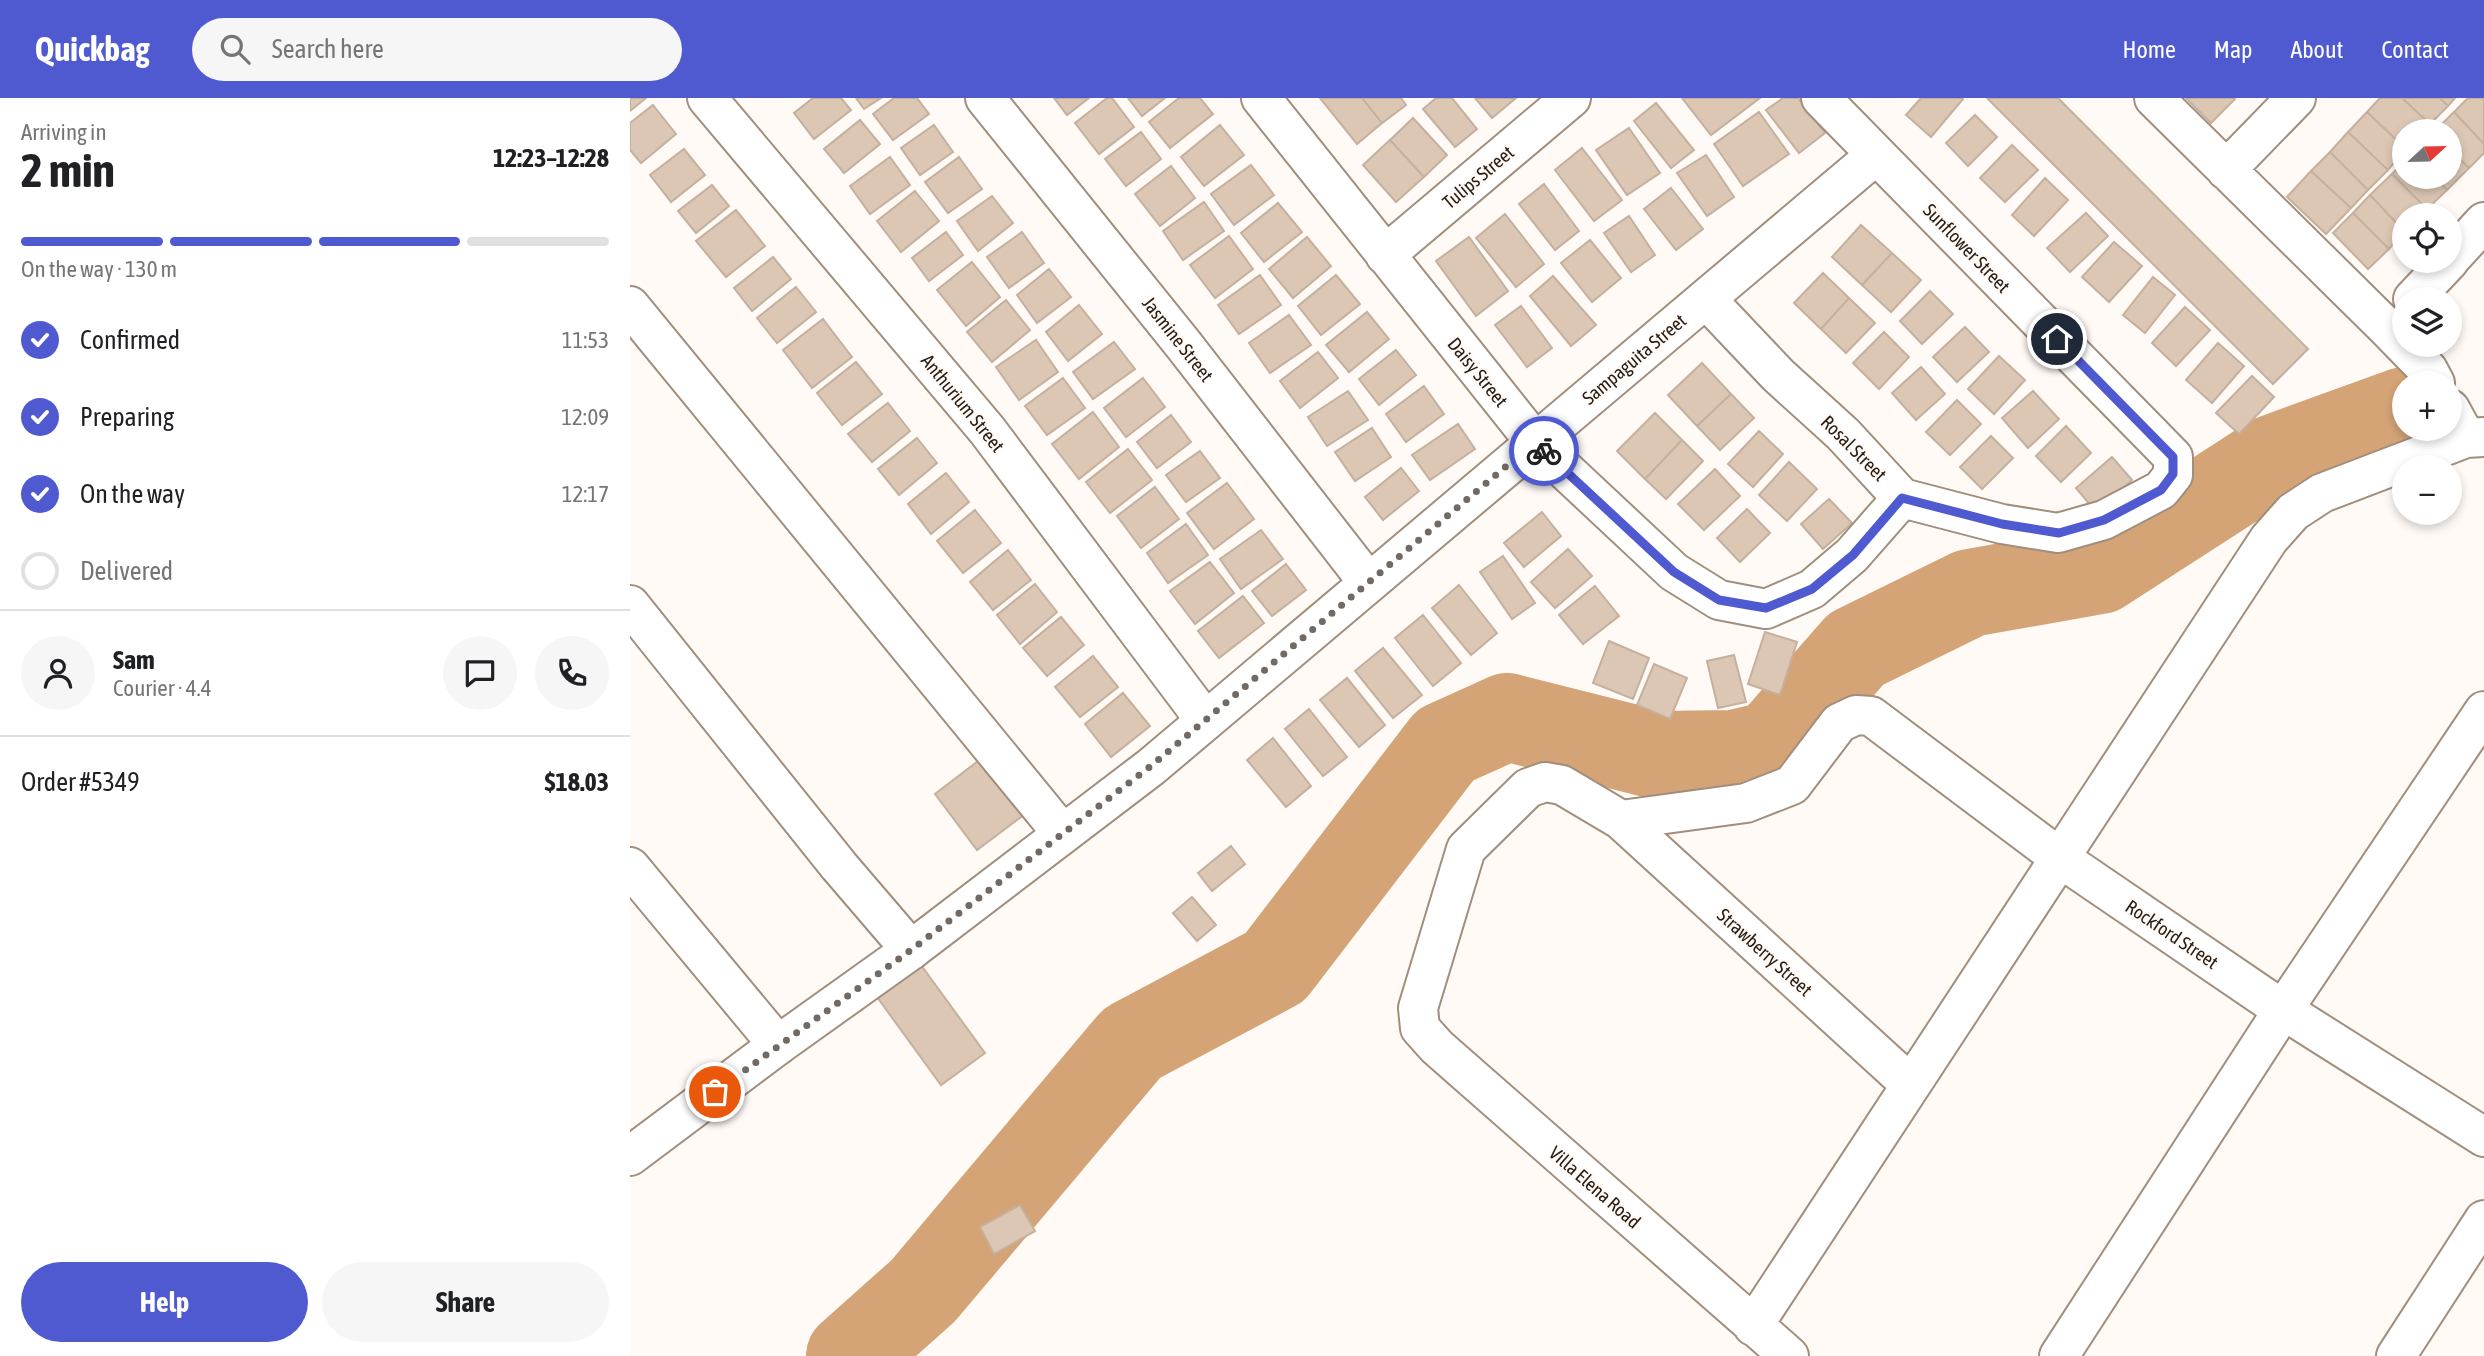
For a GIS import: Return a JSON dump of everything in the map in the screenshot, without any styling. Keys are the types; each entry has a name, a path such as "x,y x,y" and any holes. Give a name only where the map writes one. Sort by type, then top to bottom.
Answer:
{"street":[{"name":"Anthurium Street","path":"707,98 987,430 1205,720"},
{"name":"Jasmine Street","path":"985,98 1183,344 1368,582"},
{"name":"Daisy Street","path":"1261,98 1535,442 1674,572 1719,600 1766,608 1812,589 1853,555 1902,498"},
{"name":"Tulips Street","path":"1385,255 1571,98"},
{"name":"Sunflower Street","path":"1821,98 2173,457"},
{"path":"2154,98 2226,170 2392,315"},
{"path":"2226,170 2296,98"},
{"name":"Sampaguita Street","path":"630,1156 911,950 1151,766 1876,155"},
{"path":"2462,246 2484,222"},
{"path":"2424,287 2437,273"},
{"name":"Rosal Street","path":"1706,299 1778,375 1843,434 1902,498 2002,524 2059,533 2104,520 2161,490 2173,474 2173,457"},
{"path":"630,306 1062,833"},
{"path":"1753,1326 2269,539 2293,512 2402,441"},
{"path":"630,605 839,866 911,950"},
{"path":"2059,1356 2283,1010 2484,710"},
{"name":"Rockford Street","path":"1621,820 1746,803 1792,785 1839,723 1856,715 1871,716 2060,858 2283,1010 2484,1137"},
{"name":"Strawberry Street","path":"1418,1008 1466,849 1528,788 1545,782 1562,785 1621,820 1910,1084"},
{"path":"630,867 778,1045"},
{"name":"Villa Elena Road","path":"1418,1008 1419,1028 1437,1047 1789,1356"},
{"path":"2396,1356 2479,1238"}],"building":[{"path":"630,98 646,98 630,111"},
{"path":"813,98 841,98 851,110 814,139 794,113"},
{"path":"856,98 881,98 864,109"},
{"path":"894,98 917,98 929,114 893,140 873,114"},
{"path":"1054,98 1089,98 1067,115"},
{"path":"1107,98 1112,98 1134,127 1099,154 1075,123"},
{"path":"1128,98 1165,98 1142,116"},
{"path":"1179,98 1200,98 1213,114 1170,148 1149,122"},
{"path":"1320,98 1362,98 1382,123 1357,144"},
{"path":"1362,98 1401,98 1406,105 1382,123"},
{"path":"1436,98 1452,98 1477,129 1455,147 1423,109"},
{"path":"1475,98 1516,98 1492,118"},
{"path":"1682,98 1760,98 1711,135"},
{"path":"1783,98 1798,98 1825,133 1799,153 1766,110"},
{"path":"1921,98 1963,99 1931,137 1906,115"},
{"path":"1987,98 2058,98 2308,349 2273,384"},
{"path":"2186,98 2234,98 2235,99 2211,123"},
{"path":"2380,98 2402,98 2425,119 2392,119 2392,136 2367,112"},
{"path":"2402,98 2440,98 2448,106 2435,119 2425,119"},
{"path":"2440,98 2455,98 2448,106"},
{"path":"2468,98 2484,100 2484,144 2462,119 2454,112"},
{"path":"1656,103 1694,150 1671,168 1634,121"},
{"path":"653,105 676,134 641,163 630,150 630,123"},
{"path":"1759,112 1789,154 1743,186 1714,144"},
{"path":"2367,112 2392,136 2392,165 2388,170 2348,132"},
{"path":"2454,112 2461,119 2447,119"},
{"path":"1975,115 1997,137 1968,166 1946,143"},
{"path":"1413,118 1447,155 1424,177 1390,140"},
{"path":"860,120 880,144 844,173 824,149"},
{"path":"2462,121 2484,144 2484,153 2469,168 2462,161"},
{"path":"934,125 953,152 920,175 901,148"},
{"path":"1220,125 1244,155 1204,186 1181,157"},
{"path":"1629,128 1660,173 1627,195 1596,150"},
{"path":"1141,132 1161,159 1126,186 1105,159"},
{"path":"2348,132 2388,170 2368,190 2330,152"},
{"path":"1390,140 1424,177 1396,202 1363,165"},
{"path":"2012,145 2038,170 2005,202 1980,178"},
{"path":"1582,148 1622,200 1594,221 1555,170"},
{"path":"684,149 705,175 671,202 650,175"},
{"path":"2330,152 2368,190 2351,208 2311,171"},
{"path":"1706,155 1734,197 1707,216 1677,173"},
{"path":"890,157 910,185 870,214 850,186"},
{"path":"959,157 982,189 948,213 925,182"},
{"path":"2462,161 2469,168 2462,175"},
{"path":"1251,165 1274,195 1234,225 1211,194"},
{"path":"1171,166 1195,198 1160,226 1135,194"},
{"path":"2311,171 2351,208 2326,234 2287,197"},
{"path":"2392,174 2392,189 2407,189 2421,203 2392,203 2392,218 2370,195"},
{"path":"2045,178 2068,200 2034,236 2012,215"},
{"path":"1544,184 1579,231 1555,250 1519,204"},
{"path":"712,185 729,206 696,233 678,211"},
{"path":"1671,188 1703,229 1676,250 1644,209"},
{"path":"2407,189 2447,190 2433,203 2421,203"},
{"path":"915,191 939,221 901,252 877,221"},
{"path":"2370,195 2392,218 2392,245 2389,249 2353,213"},
{"path":"992,196 1013,223 978,251 957,221"},
{"path":"1204,202 1224,231 1183,260 1163,231"},
{"path":"1278,203 1302,232 1264,262 1241,233"},
{"path":"736,210 765,246 726,277 696,241"},
{"path":"2086,213 2108,236 2070,272 2047,248"},
{"path":"2353,213 2389,249 2368,269 2333,233"},
{"path":"1505,214 1544,264 1516,287 1476,238"},
{"path":"1629,216 1655,255 1631,272 1604,233"},
{"path":"1861,225 1892,253 1862,285 1832,257"},
{"path":"946,232 963,255 929,281 912,258"},
{"path":"1022,232 1044,263 1009,288 987,257"},
{"path":"1229,236 1253,269 1215,298 1190,265"},
{"path":"1307,237 1331,266 1293,298 1269,269"},
{"path":"1469,237 1508,291 1476,316 1436,261"},
{"path":"1590,240 1621,278 1592,302 1561,263"},
{"path":"2114,242 2142,266 2109,302 2082,277"},
{"path":"1892,253 1921,280 1891,312 1862,285"},
{"path":"773,257 791,279 752,311 734,288"},
{"path":"972,262 1000,297 966,326 937,290"},
{"path":"1049,269 1071,297 1037,323 1017,295"},
{"path":"1823,273 1849,298 1821,329 1794,303"},
{"path":"1260,275 1281,305 1239,334 1218,305"},
{"path":"1336,275 1360,304 1321,335 1298,306"},
{"path":"1553,276 1596,325 1571,346 1530,296"},
{"path":"2153,277 2175,295 2145,333 2123,315"},
{"path":"796,287 816,312 777,343 757,318"},
{"path":"1930,291 1953,314 1922,344 1900,321"},
{"path":"1849,298 1875,323 1846,353 1821,329"},
{"path":"1006,300 1030,330 992,362 967,332"},
{"path":"1079,305 1102,334 1068,361 1046,332"},
{"path":"1521,306 1552,348 1527,367 1495,325"},
{"path":"2185,307 2210,330 2176,366 2152,343"},
{"path":"1367,312 1389,339 1349,372 1326,345"},
{"path":"1289,315 1311,345 1270,373 1249,343"},
{"path":"823,319 852,357 812,388 783,350"},
{"path":"1965,327 1989,352 1957,382 1933,357"},
{"path":"1884,332 1909,357 1879,389 1853,363"},
{"path":"1036,340 1058,372 1019,400 996,367"},
{"path":"1114,342 1135,369 1093,399 1073,372"},
{"path":"2218,343 2244,366 2212,403 2186,380"},
{"path":"1396,350 1416,375 1379,405 1359,379"},
{"path":"1318,352 1338,378 1300,408 1280,381"},
{"path":"1999,356 2025,380 1994,414 1968,389"},
{"path":"856,362 882,394 842,425 817,393"},
{"path":"1702,363 1731,394 1697,426 1668,395"},
{"path":"1921,367 1945,394 1916,420 1892,393"},
{"path":"2252,376 2274,397 2239,434 2216,413"},
{"path":"1063,378 1085,408 1047,435 1025,406"},
{"path":"1143,378 1165,407 1126,437 1104,408"},
{"path":"1424,386 1444,414 1406,442 1386,414"},
{"path":"1348,391 1368,420 1327,446 1308,417"},
{"path":"2033,391 2059,419 2028,448 2002,418"},
{"path":"1731,394 1754,418 1720,450 1697,426"},
{"path":"1957,400 1981,424 1950,455 1926,432"},
{"path":"888,403 910,431 872,462 848,434"},
{"path":"1093,412 1119,447 1079,479 1052,444"},
{"path":"1655,413 1682,440 1645,479 1617,451"},
{"path":"1171,415 1191,442 1157,468 1137,442"},
{"path":"1458,424 1475,449 1430,480 1412,455"},
{"path":"2066,426 2091,453 2061,482 2036,456"},
{"path":"1372,428 1391,457 1355,481 1335,452"},
{"path":"1759,431 1783,454 1753,487 1728,464"},
{"path":"1991,436 2013,458 1982,489 1960,467"},
{"path":"917,438 937,463 899,495 878,469"},
{"path":"1682,440 1703,461 1666,499 1645,479"},
{"path":"1128,449 1152,480 1110,513 1086,482"},
{"path":"1200,451 1220,478 1186,502 1166,475"},
{"path":"2112,457 2132,480 2096,512 2076,488"},
{"path":"1789,462 1817,489 1787,521 1759,495"},
{"path":"1401,468 1419,491 1383,520 1365,497"},
{"path":"1715,469 1740,496 1704,530 1678,504"},
{"path":"946,473 969,502 931,534 908,504"},
{"path":"1227,483 1254,519 1214,549 1187,513"},
{"path":"1155,487 1179,519 1141,548 1117,516"},
{"path":"1829,499 1852,523 1823,549 1801,524"},
{"path":"1747,509 1770,533 1740,562 1717,538"},
{"path":"975,510 1001,543 963,573 937,541"},
{"path":"1542,512 1561,536 1524,567 1504,543"},
{"path":"1186,524 1208,555 1168,583 1147,553"},
{"path":"1261,530 1283,559 1241,589 1220,559"},
{"path":"1568,549 1592,576 1555,608 1531,582"},
{"path":"1008,550 1031,580 993,610 970,582"},
{"path":"1503,556 1535,603 1512,619 1480,572"},
{"path":"1210,562 1234,593 1195,624 1170,591"},
{"path":"1286,564 1306,590 1272,616 1252,591"},
{"path":"1035,584 1057,612 1020,644 997,615"},
{"path":"1459,585 1497,633 1471,655 1432,608"},
{"path":"1595,586 1619,616 1583,644 1559,615"},
{"path":"1243,596 1264,623 1219,658 1198,631"},
{"path":"1423,615 1461,663 1433,686 1395,638"},
{"path":"1061,617 1084,645 1047,676 1023,648"},
{"path":"1765,632 1797,642 1780,695 1748,684"},
{"path":"1609,641 1649,658 1633,699 1593,683"},
{"path":"1383,648 1422,695 1393,718 1355,671"},
{"path":"1734,655 1746,702 1718,708 1707,661"},
{"path":"1093,656 1118,687 1080,717 1055,687"},
{"path":"1654,664 1687,678 1670,719 1637,705"},
{"path":"1347,678 1385,725 1359,747 1320,700"},
{"path":"1123,693 1150,726 1111,757 1085,724"},
{"path":"1309,709 1347,757 1323,776 1285,729"},
{"path":"1273,738 1311,786 1286,807 1247,760"},
{"path":"982,758 1025,814 977,850 935,794"},
{"path":"1231,846 1245,864 1212,891 1198,873"},
{"path":"1192,897 1216,925 1197,941 1173,913"},
{"path":"921,965 985,1053 941,1085 877,997"},
{"path":"1020,1205 1035,1231 994,1254 980,1227"}],"waterway":[{"path":"850,1356 923,1291 1132,1043 1275,967 1445,745 1507,717 1657,755 1733,754 1772,745 1856,649 1970,593 2100,570 2272,459 2392,415"}],"way so far":[{"path":"715,1092 911,950 1151,766 1535,442 1544,451"}],"route":[{"path":"1544,451 1674,572 1719,600 1766,608 1812,589 1853,555 1902,498 2002,524 2059,533 2104,520 2161,490 2173,474 2173,457 2057,339"}]}
